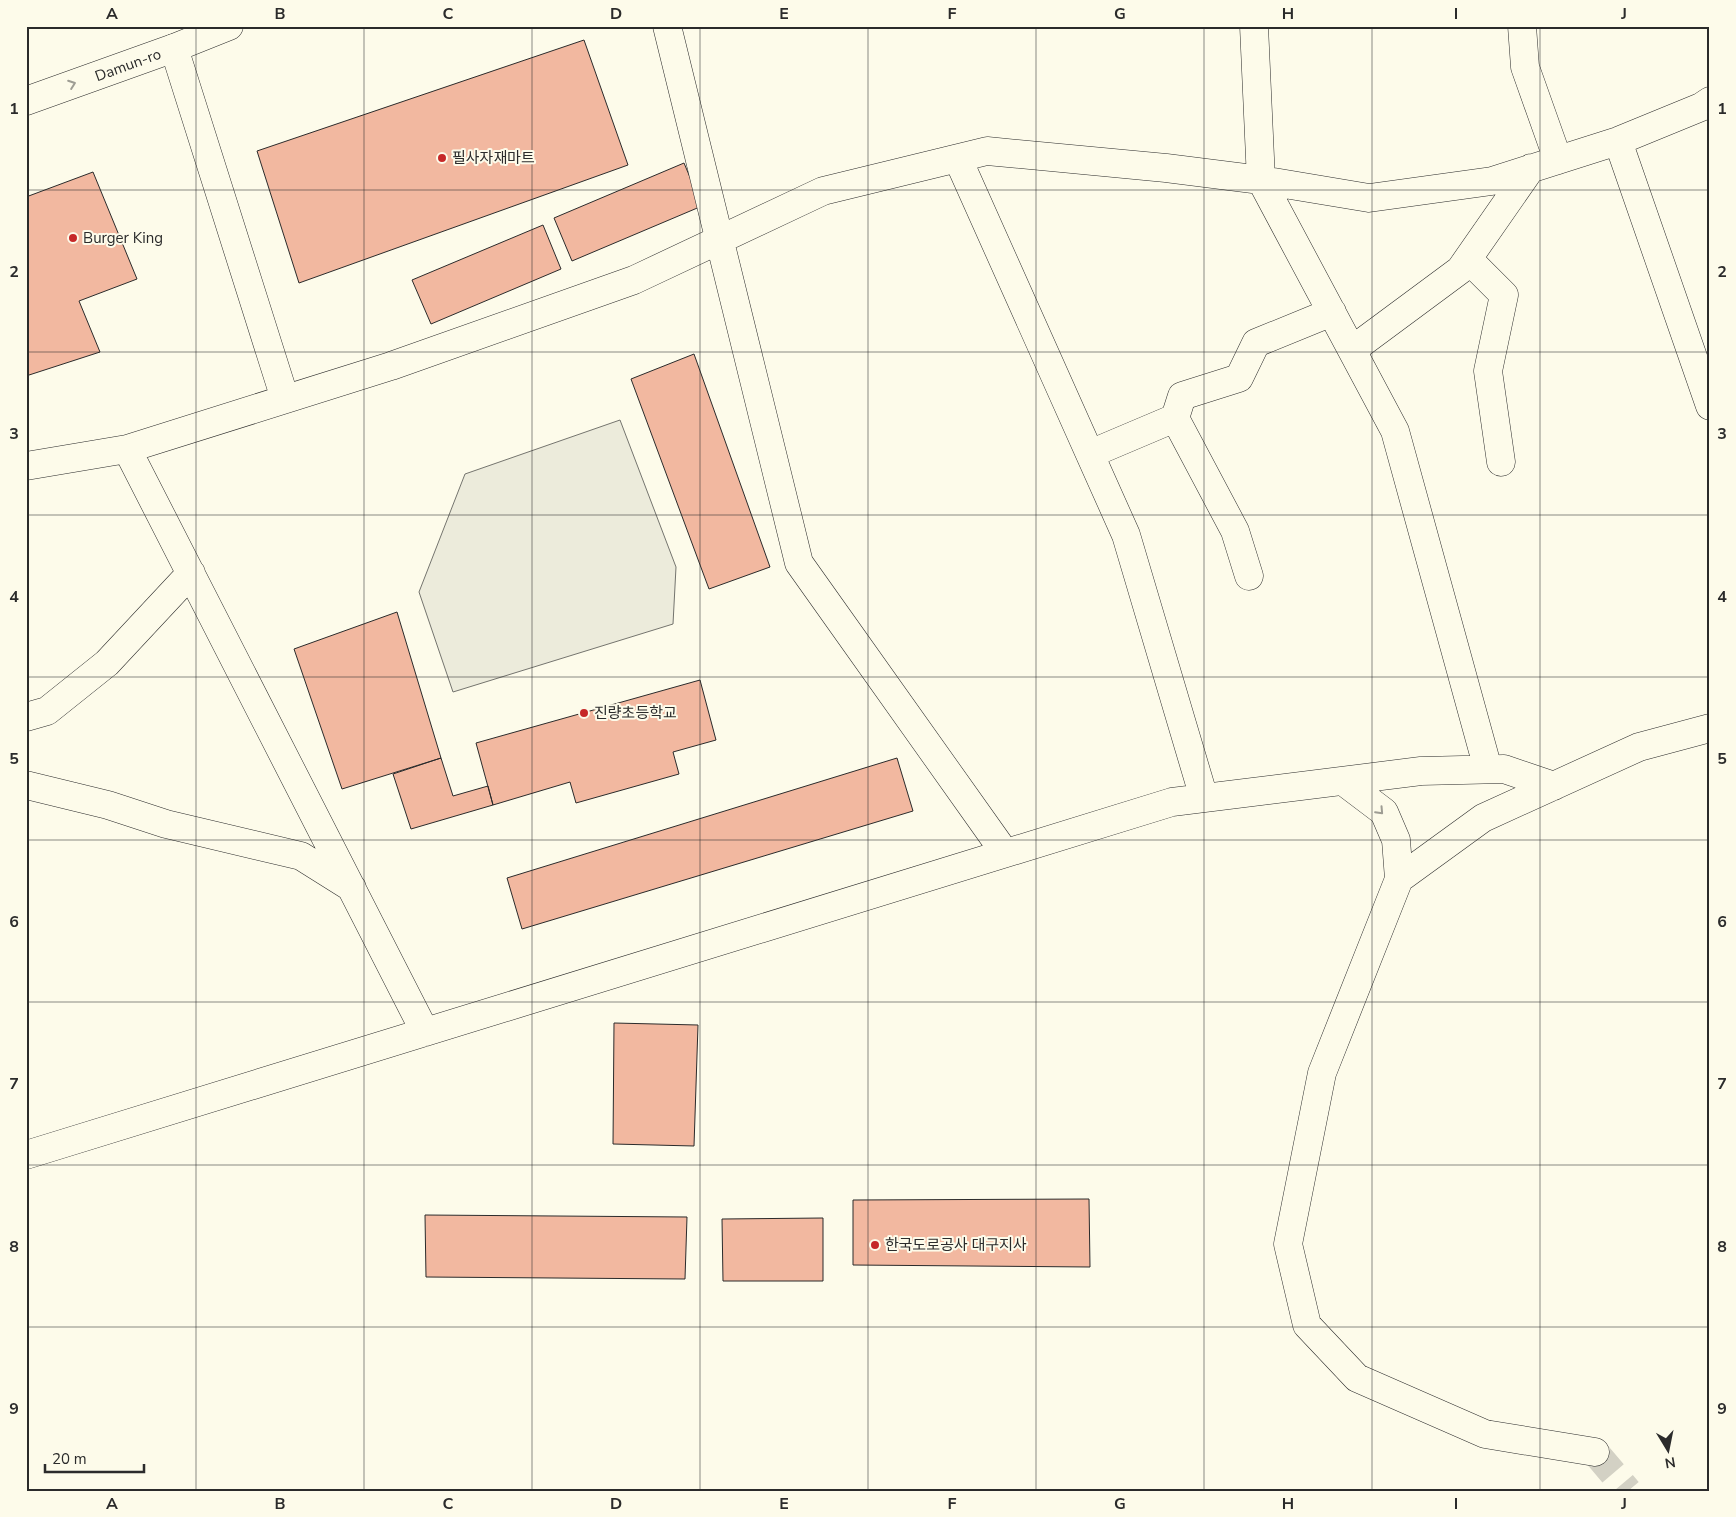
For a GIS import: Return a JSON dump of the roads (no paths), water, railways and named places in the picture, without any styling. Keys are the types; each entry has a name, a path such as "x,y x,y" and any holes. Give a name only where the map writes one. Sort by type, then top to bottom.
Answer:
{"street":[{"name":"Damun-ro","path":"26,101 174,48 229,26"},
{"path":"667,26 799,564 1005,854"},
{"path":"1254,26 1261,180 1395,431 1488,769"},
{"path":"1522,26 1525,66 1558,160"},
{"path":"174,48 285,399"},
{"path":"26,466 127,449 391,366 634,280 823,191 987,151 1166,168 1261,180 1369,198 1492,181 1618,142 1701,107 1710,101"},
{"path":"1618,142 1710,406"},
{"path":"958,159 1126,535 1204,798"},
{"path":"1352,350 1460,270 1531,168"},
{"path":"1468,259 1504,295 1488,371 1501,462"},
{"path":"1249,576 1235,531 1175,418 1182,396 1240,378 1256,343 1332,312"},
{"path":"1090,454 1175,418"},
{"path":"127,449 426,1032"},
{"path":"26,717 47,710 107,663 191,573"},
{"path":"1399,879 1483,818 1639,747 1710,728"},
{"path":"26,1155 1172,802 1421,771 1504,769 1554,786"},
{"path":"1342,781 1384,812 1396,840 1399,879 1322,1073 1288,1244 1307,1325 1357,1378 1485,1434 1595,1452"},
{"path":"26,785 108,805 166,824 301,856 352,888"}],"tunnel":[{"path":"1595,1452 1628,1491"}],"place":[{"name":"필사자재마트","path":"442,158"},
{"name":"Burger King","path":"73,238"},
{"name":"진량초등학교","path":"584,713"},
{"name":"한국도로공사 대구지사","path":"875,1245"}]}
